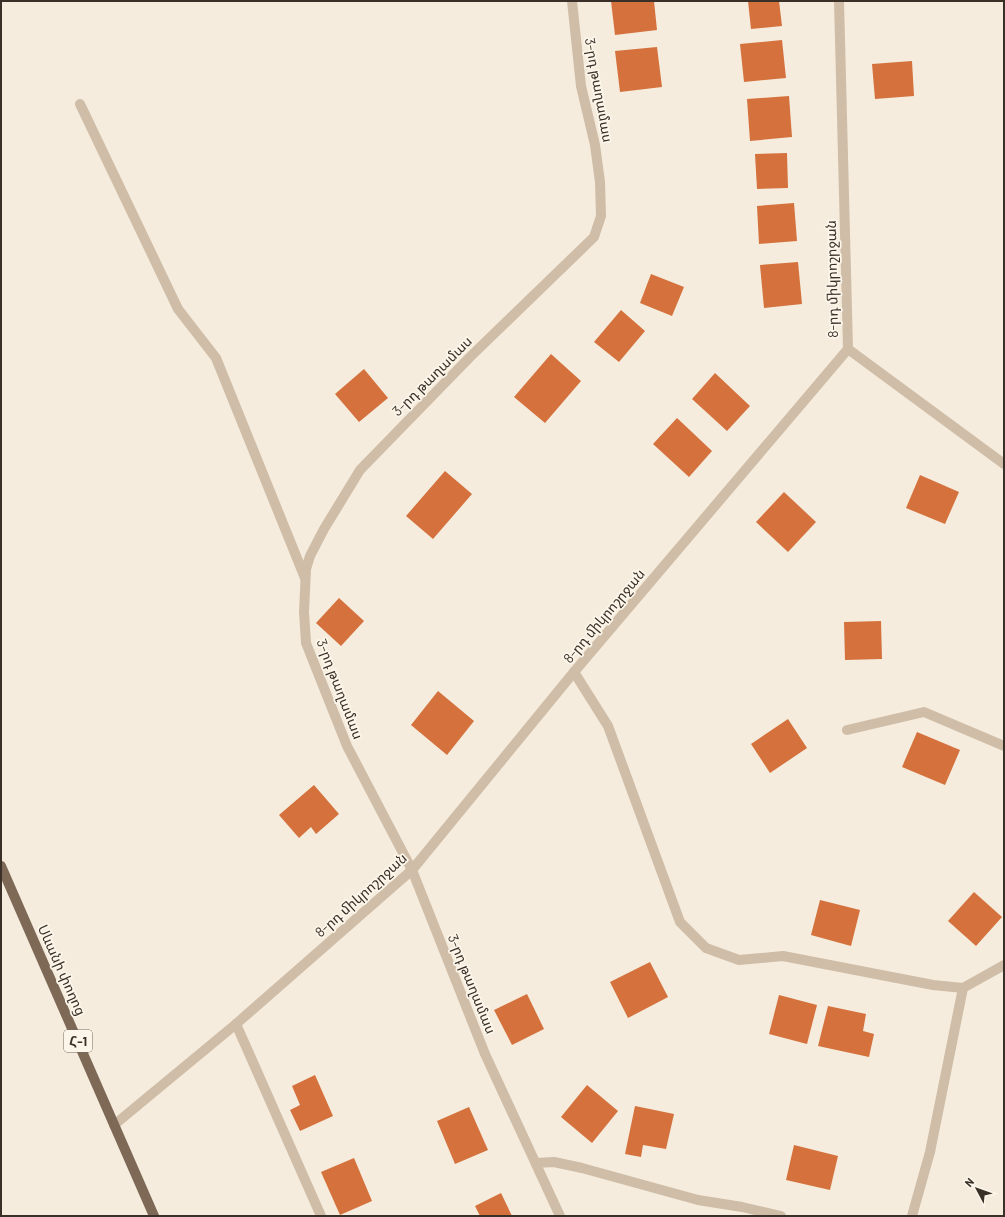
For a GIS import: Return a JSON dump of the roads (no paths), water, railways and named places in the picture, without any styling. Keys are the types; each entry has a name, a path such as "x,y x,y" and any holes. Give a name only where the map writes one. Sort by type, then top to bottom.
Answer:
{"main road":[{"name":"Սևանի փողոց","path":"1,866 154,1216"}],"street":[{"name":"3-րդ թաղամաս","path":"560,1216 485,1054 412,870 347,746 312,660 304,630 305,580 310,556 317,540 360,470 470,358 594,237 601,216 600,182 595,145 582,86 572,1"},
{"name":"8-րդ միկրոշրջան","path":"114,1125 236,1024 412,870 574,672 848,349 839,1"},
{"path":"80,104 178,309 216,358 305,580"},
{"path":"848,349 1004,464"},
{"path":"574,672 608,726 680,922 706,948 739,960 783,956 933,985 963,988 1004,965"},
{"path":"847,730 924,712 1004,746"},
{"path":"912,1216 930,1152 963,988"},
{"path":"236,1024 322,1216"},
{"path":"536,1163 554,1162 575,1166 698,1200 742,1207 781,1216"}]}
